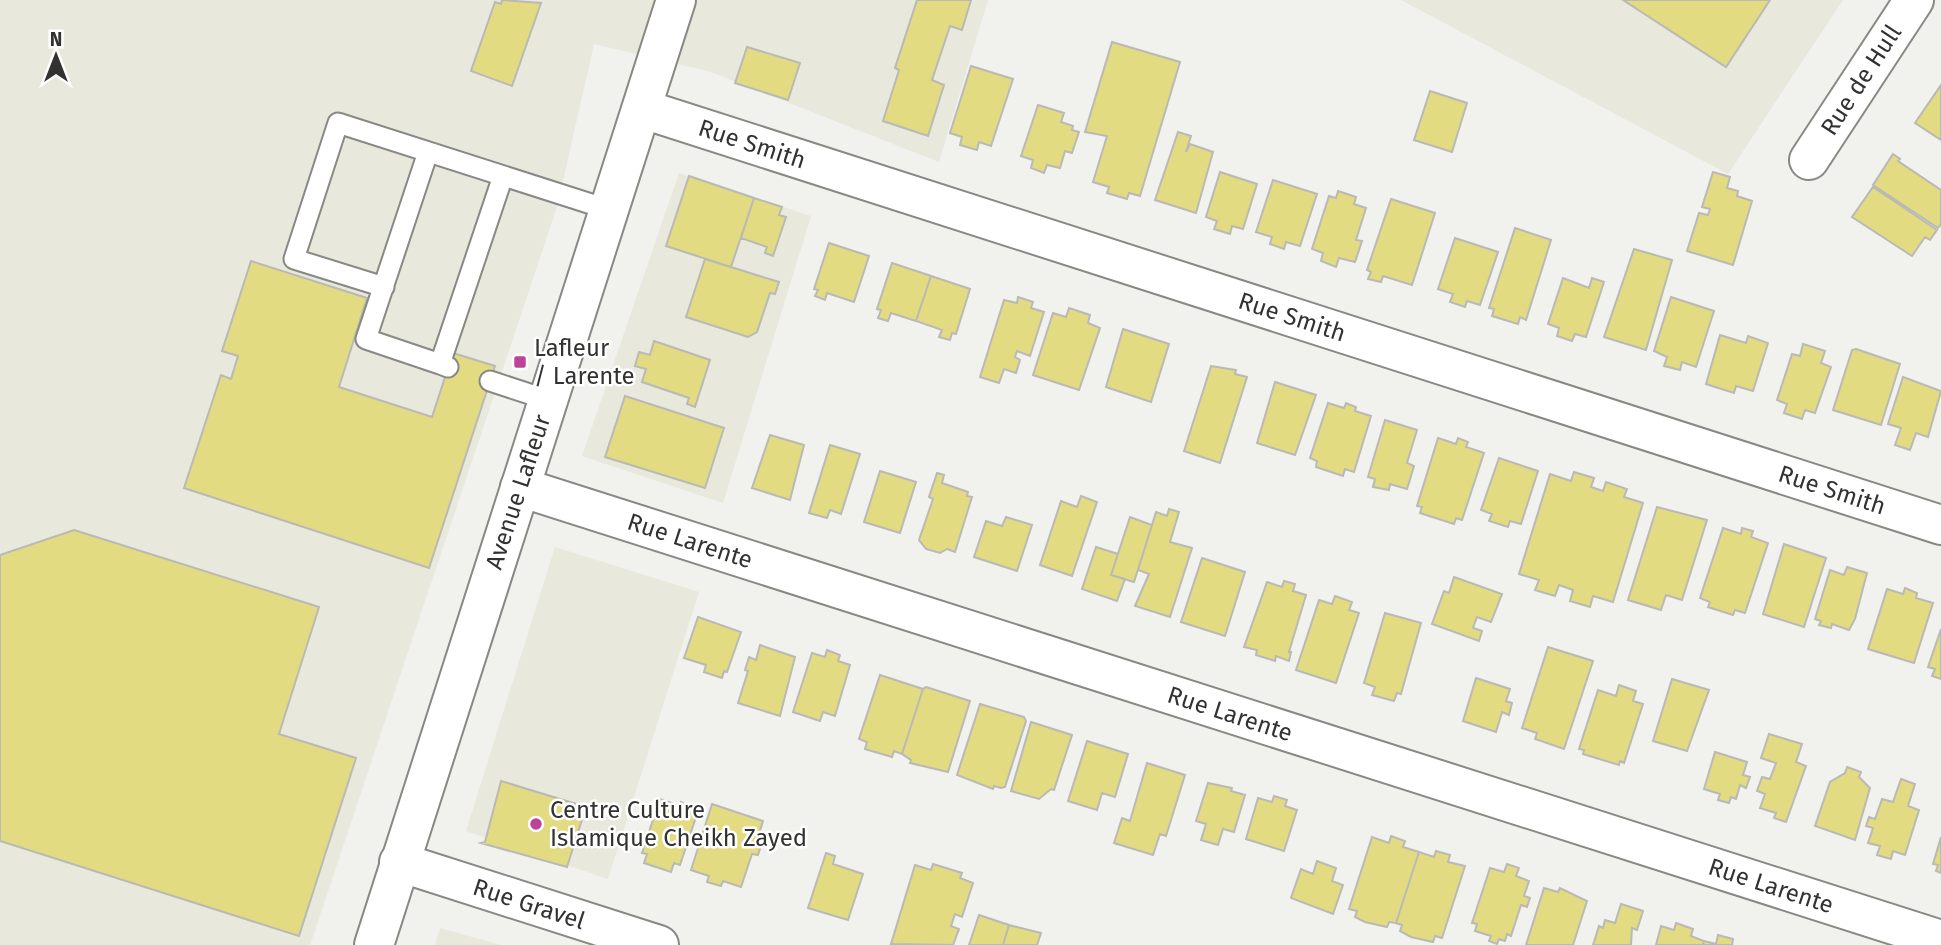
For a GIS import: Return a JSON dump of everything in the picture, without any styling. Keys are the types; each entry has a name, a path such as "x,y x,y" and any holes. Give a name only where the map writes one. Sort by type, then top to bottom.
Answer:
{"street":[{"name":"Avenue Lafleur","path":"374,945 676,0"},
{"name":"Rue de Hull","path":"1809,160 1914,0"},
{"name":"Rue Smith","path":"643,109 1941,525"},
{"name":"Rue Larente","path":"520,487 1941,940"},
{"name":"Rue Gravel","path":"399,862 659,945"}],"lane":[{"path":"384,287 294,259 338,123 610,211"},
{"path":"428,152 366,338 444,366 503,176"},
{"path":"490,381 548,400"}],"shaded area":[{"path":"0,0 988,0 939,162 711,72 594,44 557,207 310,945 0,945"},
{"path":"1401,0 1843,0 1728,174"},
{"path":"679,173 811,216 723,503 582,456"},
{"path":"555,547 699,592 608,879 466,831"},
{"path":"440,928 501,945 435,945"}],"building":[{"path":"502,0 541,3 512,86 471,71 495,2 501,4"},
{"path":"917,0 971,0 962,30 950,26 932,80 944,85 928,136 883,121 899,70 895,68"},
{"path":"1623,0 1770,0 1726,67"},
{"path":"1112,42 1180,62 1140,196 1129,193 1127,199 1107,193 1109,187 1093,182 1107,136 1085,132"},
{"path":"747,47 800,63 788,100 735,83"},
{"path":"971,66 1013,79 991,146 979,142 977,150 960,145 962,137 950,133"},
{"path":"1941,85 1941,140 1915,123"},
{"path":"1430,91 1467,103 1452,152 1414,140"},
{"path":"1038,105 1064,113 1061,122 1073,126 1072,130 1079,132 1072,153 1065,151 1060,168 1047,165 1044,173 1031,168 1033,160 1021,156"},
{"path":"1178,132 1191,136 1186,152 1190,144 1213,152 1196,213 1155,200"},
{"path":"1893,154 1900,159 1898,161 1941,190 1941,224 1938,228 1873,185"},
{"path":"1220,172 1257,184 1243,229 1232,226 1230,234 1214,229 1217,221 1206,217"},
{"path":"1713,172 1730,177 1727,188 1738,191 1737,196 1752,201 1733,265 1687,251 1699,213 1708,215 1710,209 1702,207"},
{"path":"689,176 754,198 731,267 666,246"},
{"path":"1273,180 1317,194 1300,246 1286,242 1284,249 1270,244 1272,237 1256,232"},
{"path":"1873,187 1937,230 1930,240 1925,237 1912,256 1852,217"},
{"path":"1338,191 1356,197 1354,204 1366,208 1356,240 1362,241 1355,262 1339,258 1336,267 1321,261 1323,253 1312,249 1329,196 1336,198"},
{"path":"754,198 782,207 779,215 786,217 773,256 765,253 767,247 741,238"},
{"path":"1391,199 1435,213 1412,285 1383,276 1381,282 1368,279 1371,272 1367,270"},
{"path":"1515,228 1551,240 1526,320 1520,317 1518,324 1492,316 1494,309 1489,308"},
{"path":"1455,238 1498,252 1480,305 1467,301 1465,307 1450,302 1453,294 1438,289"},
{"path":"829,243 869,256 854,302 827,293 825,300 815,296 818,290 814,289"},
{"path":"1634,249 1672,260 1646,350 1604,337"},
{"path":"705,259 779,282 775,294 770,293 757,332 748,337 686,317"},
{"path":"251,261 367,298 339,387 432,417 453,353 495,366 429,568 184,488 221,375 231,379 238,356 222,351"},
{"path":"892,263 931,276 916,321 891,313 888,321 878,318 881,310 877,309"},
{"path":"931,276 970,289 956,334 952,333 950,340 939,337 942,330 916,321"},
{"path":"1563,278 1589,288 1592,278 1604,282 1586,337 1575,334 1572,341 1557,336 1559,328 1548,324"},
{"path":"1018,297 1033,302 1031,308 1044,312 1030,356 1017,351 1015,357 1020,360 1016,373 1004,369 999,383 980,377 1004,300 1017,303"},
{"path":"1671,297 1714,311 1696,367 1682,362 1680,370 1664,366 1667,357 1654,351"},
{"path":"1069,308 1090,315 1088,323 1100,328 1079,390 1033,375 1053,313 1066,317"},
{"path":"1123,329 1169,344 1151,402 1106,387"},
{"path":"1720,335 1746,343 1748,336 1768,343 1753,391 1736,386 1734,393 1706,384"},
{"path":"654,341 710,360 695,407 687,404 689,398 642,382 646,369 635,366 639,352 650,355"},
{"path":"1803,344 1825,351 1821,363 1831,367 1815,413 1805,410 1802,419 1784,413 1787,404 1777,400 1792,354 1800,356"},
{"path":"1852,350 1900,364 1881,425 1833,410"},
{"path":"1211,366 1236,370 1235,374 1247,377 1220,463 1184,451"},
{"path":"1903,377 1941,391 1928,437 1916,433 1910,450 1895,445 1901,428 1888,424"},
{"path":"1275,382 1316,395 1295,455 1257,443"},
{"path":"625,396 724,428 705,488 605,457"},
{"path":"1328,403 1344,408 1346,403 1356,407 1355,411 1371,416 1354,472 1345,469 1343,476 1316,467 1317,461 1310,458"},
{"path":"1385,420 1417,430 1407,463 1414,466 1407,489 1390,484 1389,490 1373,487 1375,479 1368,477"},
{"path":"770,435 804,445 790,500 752,488"},
{"path":"1438,438 1456,444 1458,438 1468,442 1466,447 1484,453 1462,520 1456,518 1454,524 1420,513 1422,507 1417,506"},
{"path":"830,445 860,454 841,514 830,510 827,518 809,513"},
{"path":"1499,458 1538,471 1521,524 1510,521 1508,527 1489,521 1492,514 1481,510"},
{"path":"880,471 916,482 900,533 864,522"},
{"path":"1574,472 1594,478 1591,487 1603,491 1606,482 1627,489 1624,497 1643,503 1613,602 1593,596 1590,607 1570,601 1573,590 1559,585 1555,596 1535,590 1539,580 1519,574 1550,474 1571,481"},
{"path":"937,473 944,475 942,483 968,492 967,496 972,497 955,552 947,549 940,553 926,549 919,540 933,499 929,497"},
{"path":"1081,496 1097,502 1072,576 1040,565 1061,501 1077,507"},
{"path":"1657,507 1707,520 1682,600 1666,595 1661,610 1628,600"},
{"path":"1169,509 1179,512 1170,542 1192,548 1170,617 1135,606 1149,574 1138,570 1156,512 1167,516"},
{"path":"1006,517 1032,525 1017,571 974,557 986,521 1002,526"},
{"path":"1130,517 1152,525 1134,582 1111,575"},
{"path":"1723,528 1741,534 1742,528 1753,531 1751,537 1768,543 1745,613 1735,610 1733,615 1708,607 1710,602 1700,598"},
{"path":"74,530 319,607 279,734 356,758 299,936 0,841 0,555"},
{"path":"1784,544 1826,558 1804,627 1763,614"},
{"path":"1096,547 1118,554 1111,575 1125,579 1117,601 1082,589"},
{"path":"1202,558 1245,572 1225,636 1181,622"},
{"path":"1847,567 1867,573 1855,619 1849,630 1832,624 1831,628 1819,625 1821,621 1815,619 1830,570 1844,575"},
{"path":"1454,577 1502,594 1491,622 1477,617 1473,628 1482,631 1479,641 1432,624 1444,591 1449,593"},
{"path":"1284,581 1295,584 1293,591 1306,595 1289,652 1289,661 1276,656 1275,661 1256,655 1257,650 1244,647 1267,582 1282,587"},
{"path":"1905,588 1917,593 1916,598 1933,603 1914,663 1868,649 1887,589 1903,594"},
{"path":"1335,596 1352,602 1349,610 1359,613 1336,683 1296,670 1319,600 1332,604"},
{"path":"1385,613 1421,623 1401,694 1397,693 1394,701 1372,695 1375,687 1364,683"},
{"path":"698,617 741,632 727,672 724,671 722,678 704,672 706,665 684,658"},
{"path":"1941,629 1941,679 1932,676 1935,669 1928,667"},
{"path":"760,645 795,657 780,716 738,703 748,671 745,670 749,657 756,660"},
{"path":"1548,647 1593,661 1564,749 1535,739 1537,733 1522,728"},
{"path":"827,650 840,655 838,661 850,665 835,716 823,712 820,721 793,712 812,653 825,657"},
{"path":"880,675 923,689 902,754 894,751 892,757 865,749 867,742 859,739"},
{"path":"1476,678 1510,689 1506,701 1512,703 1509,715 1502,712 1496,732 1463,721"},
{"path":"1672,679 1709,690 1687,751 1653,741"},
{"path":"1619,685 1636,691 1633,701 1643,704 1624,763 1620,761 1619,765 1583,754 1584,750 1579,749 1598,690 1616,696"},
{"path":"926,687 970,701 948,772 910,763 911,760 902,754 923,689"},
{"path":"980,704 1024,717 1026,721 1005,787 994,786 993,789 957,775"},
{"path":"1031,722 1072,735 1054,790 1051,789 1039,799 1011,791"},
{"path":"1769,734 1802,744 1796,762 1806,766 1786,822 1774,818 1776,813 1760,808 1765,794 1757,791 1762,777 1770,779 1776,763 1761,758"},
{"path":"1087,741 1128,754 1115,797 1102,793 1097,810 1068,801"},
{"path":"1715,752 1747,762 1743,775 1750,777 1746,788 1740,785 1736,799 1731,797 1729,803 1718,800 1720,794 1704,789"},
{"path":"1147,763 1185,775 1166,836 1160,834 1153,855 1114,843 1122,818 1130,821"},
{"path":"1847,767 1861,772 1859,777 1870,788 1855,840 1815,826 1830,782 1845,773"},
{"path":"1901,779 1915,784 1908,806 1919,810 1905,855 1893,851 1891,859 1877,855 1880,846 1868,843 1873,828 1866,826 1869,817 1875,819 1882,799 1893,802"},
{"name":"Centre Culture Islamique Cheikh Zayed","path":"501,781 586,807 567,867 481,843 485,842"},
{"path":"1208,783 1232,788 1231,791 1245,795 1234,832 1223,829 1218,845 1201,840 1206,824 1196,821"},
{"path":"1274,796 1287,800 1285,806 1297,810 1284,851 1246,839 1258,798 1272,802"},
{"path":"660,799 680,806 681,802 698,811 680,865 674,863 671,872 644,863 647,854 642,853"},
{"path":"712,804 763,821 758,837 763,839 758,855 752,854 741,887 723,881 721,886 707,882 709,876 691,870"},
{"path":"1391,836 1405,841 1403,847 1419,852 1396,923 1389,922 1387,927 1365,922 1355,917 1357,911 1349,909 1372,837 1389,843"},
{"path":"1941,837 1941,873 1936,871 1938,865 1933,864"},
{"path":"1436,851 1450,855 1448,862 1465,866 1442,938 1435,936 1433,942 1411,937 1400,931 1402,925 1396,923 1419,852 1434,857"},
{"path":"826,853 835,856 833,864 863,874 848,920 808,908"},
{"path":"1317,861 1336,868 1332,881 1343,885 1333,914 1291,898 1301,869 1313,874"},
{"path":"933,864 962,873 960,878 973,883 962,917 955,914 951,926 959,929 953,945 891,944 915,865 931,870"},
{"path":"1507,864 1519,868 1516,876 1529,881 1524,896 1530,898 1527,907 1521,905 1511,936 1507,934 1505,941 1499,939 1497,944 1489,941 1491,936 1475,931 1477,924 1472,923 1490,868 1504,872"},
{"path":"1544,888 1558,892 1560,888 1587,901 1573,945 1526,945"},
{"path":"1621,904 1643,911 1637,930 1632,928 1631,945 1593,945 1599,926 1603,928 1605,920 1615,923"},
{"path":"979,915 1009,925 1003,945 969,945"},
{"path":"1676,923 1693,929 1691,936 1704,941 1703,945 1656,945 1661,926 1674,930"},
{"path":"1009,925 1041,933 1037,945 1003,945"},
{"path":"1718,935 1733,939 1732,945 1703,945 1704,941 1716,944"}],"place":[{"name":"Lafleur / Larente","path":"520,362"},
{"name":"Centre Culture Islamique Cheikh Zayed","path":"536,824"}]}
